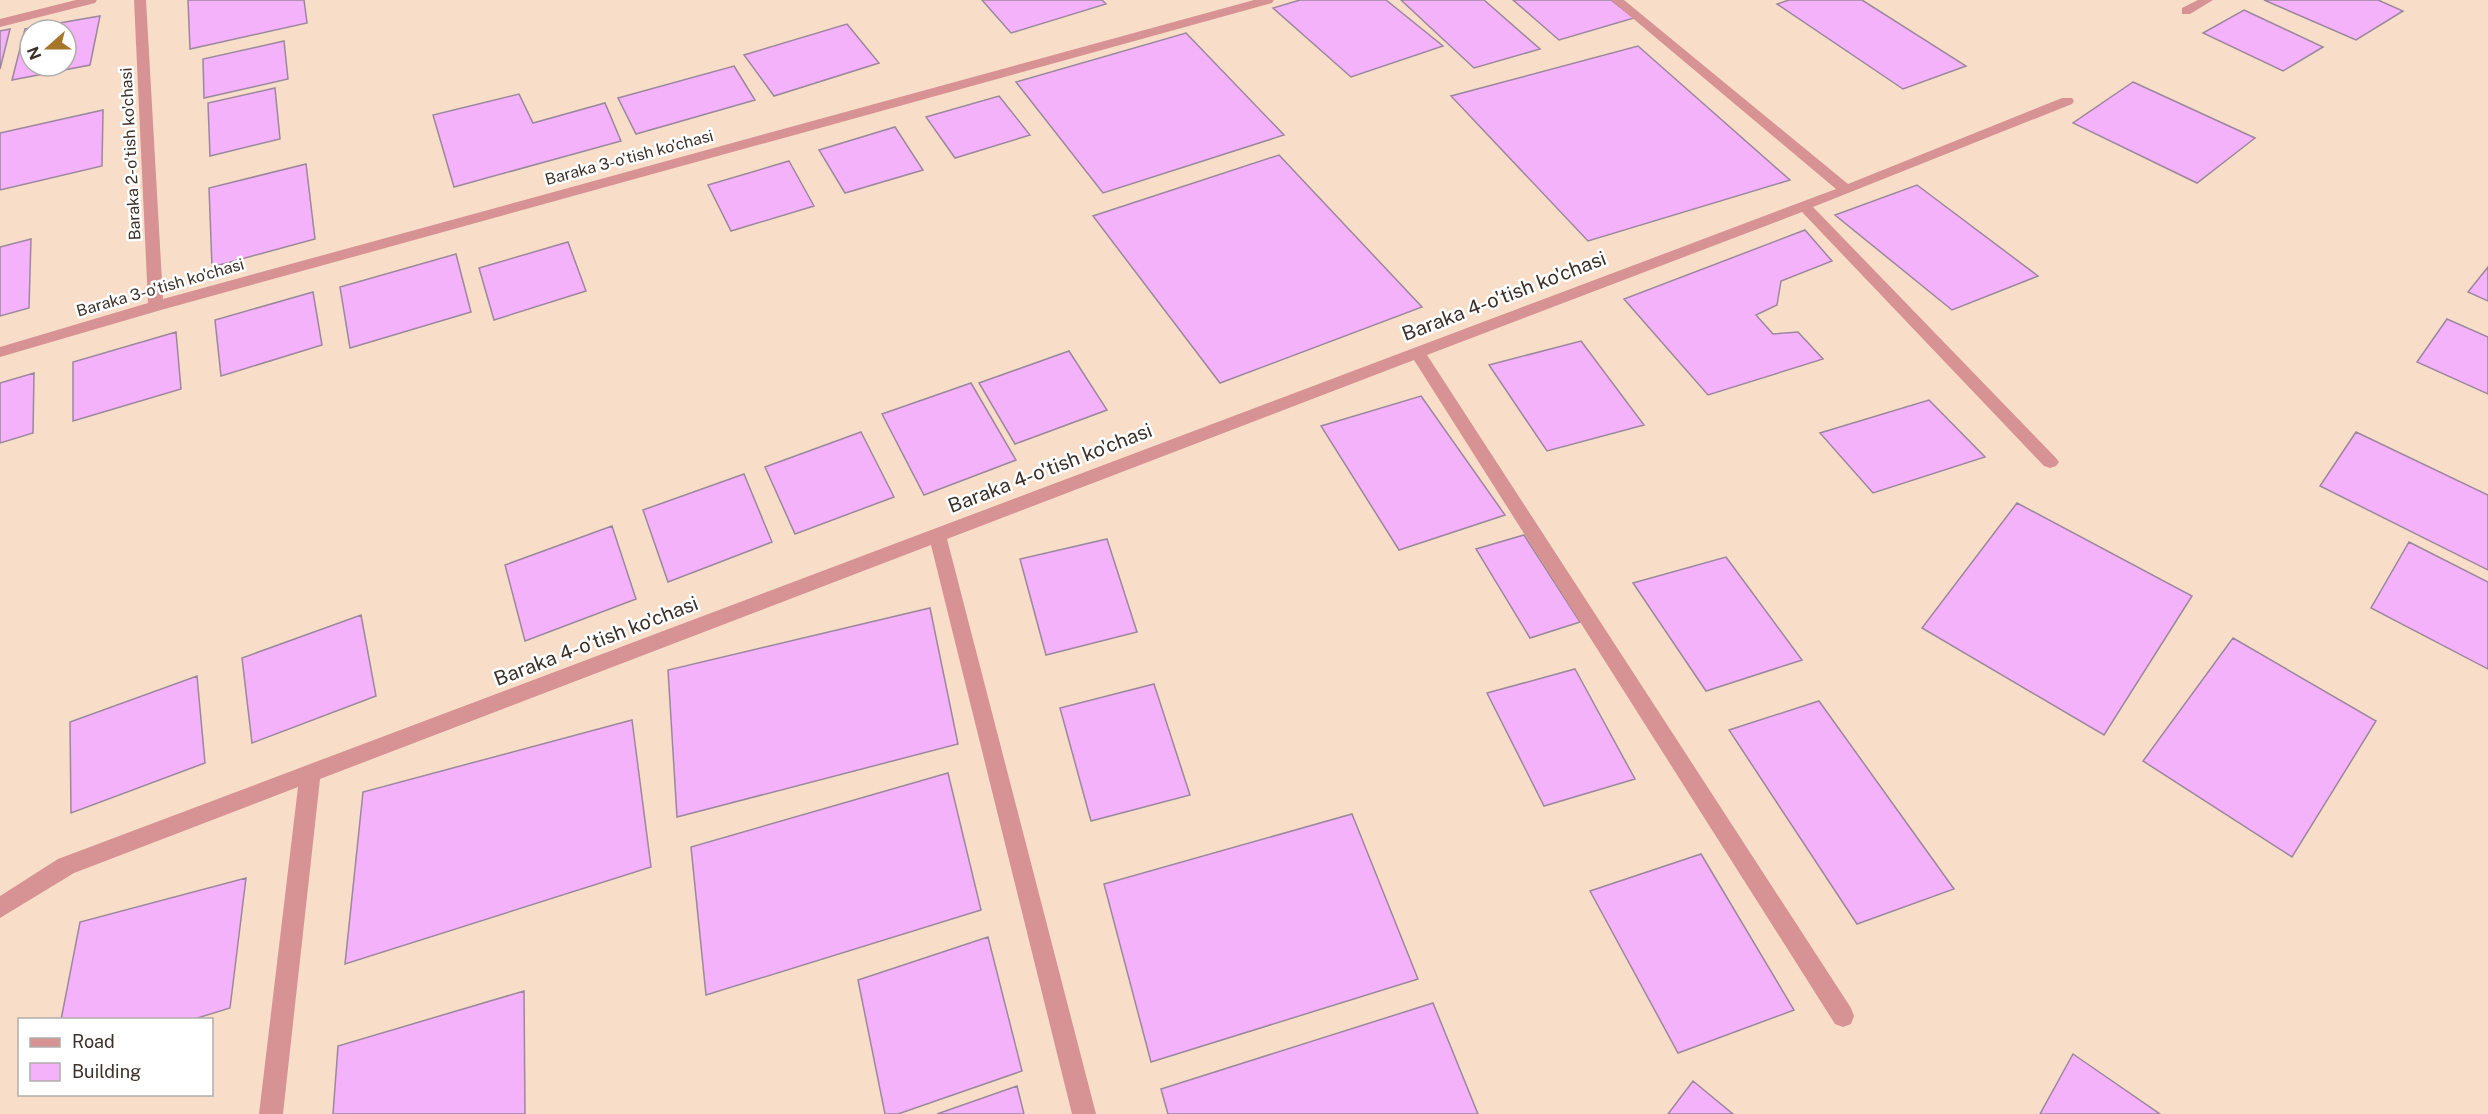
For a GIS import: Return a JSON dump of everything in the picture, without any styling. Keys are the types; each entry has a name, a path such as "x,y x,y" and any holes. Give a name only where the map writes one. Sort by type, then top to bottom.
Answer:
{"street":[{"path":"0,23 91,0"},
{"name":"Baraka 2-o'tish ko'chasi","path":"140,0 156,306"},
{"name":"Baraka 3-o'tish ko'chasi","path":"0,351 1268,0"},
{"path":"1617,0 1846,190"},
{"path":"2186,11 2207,0"},
{"name":"Baraka 4-o'tish ko'chasi","path":"0,908 66,866 1846,190 2067,100"},
{"path":"1804,206 2050,462"},
{"path":"1418,353 1843,1017"},
{"path":"937,535 1084,1114"},
{"path":"271,1114 310,774"}],"building":[{"path":"188,0 304,0 307,23 190,49"},
{"path":"982,0 1102,0 1106,4 1011,33"},
{"path":"1300,0 1386,0 1443,46 1351,77 1273,8"},
{"path":"1401,0 1484,0 1540,49 1474,68"},
{"path":"1513,0 1611,0 1634,18 1559,40"},
{"path":"1789,0 1862,0 1966,66 1903,89 1777,4"},
{"path":"2264,0 2378,0 2403,11 2356,40"},
{"path":"2244,10 2323,47 2283,71 2203,33"},
{"path":"100,16 90,65 78,67 78,20"},
{"path":"847,24 879,63 774,96 744,55"},
{"path":"10,29 0,69 0,31"},
{"path":"1186,33 1284,135 1103,193 1016,82"},
{"path":"284,41 288,79 204,98 203,59"},
{"path":"1638,46 1790,180 1588,241 1451,96"},
{"path":"18,56 18,78 22,78 12,80"},
{"path":"734,66 755,100 636,134 618,98"},
{"path":"2133,82 2255,138 2197,183 2073,123"},
{"path":"275,88 280,139 210,156 208,103"},
{"path":"519,94 533,123 605,103 621,141 454,187 433,115"},
{"path":"999,96 1030,135 955,158 926,117"},
{"path":"103,110 102,166 0,190 0,133"},
{"path":"895,127 923,170 845,193 819,150"},
{"path":"1279,155 1422,307 1220,383 1093,216"},
{"path":"789,161 814,206 731,231 708,185"},
{"path":"306,164 315,239 212,267 209,188"},
{"path":"1917,185 2038,276 1952,310 1835,215"},
{"path":"1805,230 1832,261 1781,281 1777,305 1756,315 1773,334 1798,332 1823,359 1708,395 1624,299"},
{"path":"31,239 29,308 0,316 0,247"},
{"path":"568,242 586,291 494,320 479,268"},
{"path":"456,254 471,312 350,348 340,287"},
{"path":"2488,267 2488,301 2468,292"},
{"path":"313,292 322,345 221,376 215,320"},
{"path":"2447,319 2488,337 2488,394 2417,362"},
{"path":"176,332 181,389 73,421 73,362"},
{"path":"1581,341 1644,425 1547,451 1489,365"},
{"path":"1069,351 1107,410 1015,444 979,383"},
{"path":"34,373 33,433 0,443 0,383"},
{"path":"971,383 1016,460 924,495 882,414"},
{"path":"1421,396 1505,515 1399,550 1321,426"},
{"path":"1929,400 1985,457 1873,493 1820,433"},
{"path":"861,432 894,497 795,534 765,467"},
{"path":"2356,432 2488,495 2488,570 2320,486"},
{"path":"744,474 772,542 668,582 643,510"},
{"path":"2017,503 2192,596 2104,735 1922,628"},
{"path":"612,526 636,599 525,641 505,565"},
{"path":"1524,535 1580,622 1530,638 1476,549"},
{"path":"1107,539 1137,632 1046,655 1020,559"},
{"path":"2409,542 2488,582 2488,669 2371,608"},
{"path":"1726,557 1802,660 1706,691 1633,583"},
{"path":"930,608 958,744 677,817 668,670"},
{"path":"361,615 376,696 252,743 242,658"},
{"path":"2233,638 2376,721 2292,857 2143,761"},
{"path":"1575,669 1635,779 1544,806 1487,693"},
{"path":"197,676 205,763 71,813 70,722"},
{"path":"1154,684 1190,795 1091,821 1060,708"},
{"path":"1819,701 1954,889 1857,924 1729,730"},
{"path":"632,720 651,867 345,964 363,792"},
{"path":"948,773 981,910 706,995 691,847"},
{"path":"1352,814 1418,979 1151,1062 1104,884"},
{"path":"1701,854 1794,1010 1678,1053 1590,891"},
{"path":"246,878 230,1008 198,1018 61,1018 80,922"},
{"path":"988,937 1022,1071 898,1114 885,1114 858,980"},
{"path":"524,991 525,1114 333,1114 338,1046"},
{"path":"1433,1003 1478,1114 1168,1114 1161,1089"},
{"path":"2073,1054 2160,1114 2040,1114"},
{"path":"1693,1081 1733,1114 1668,1114"},
{"path":"1017,1086 1024,1114 937,1114"}]}
